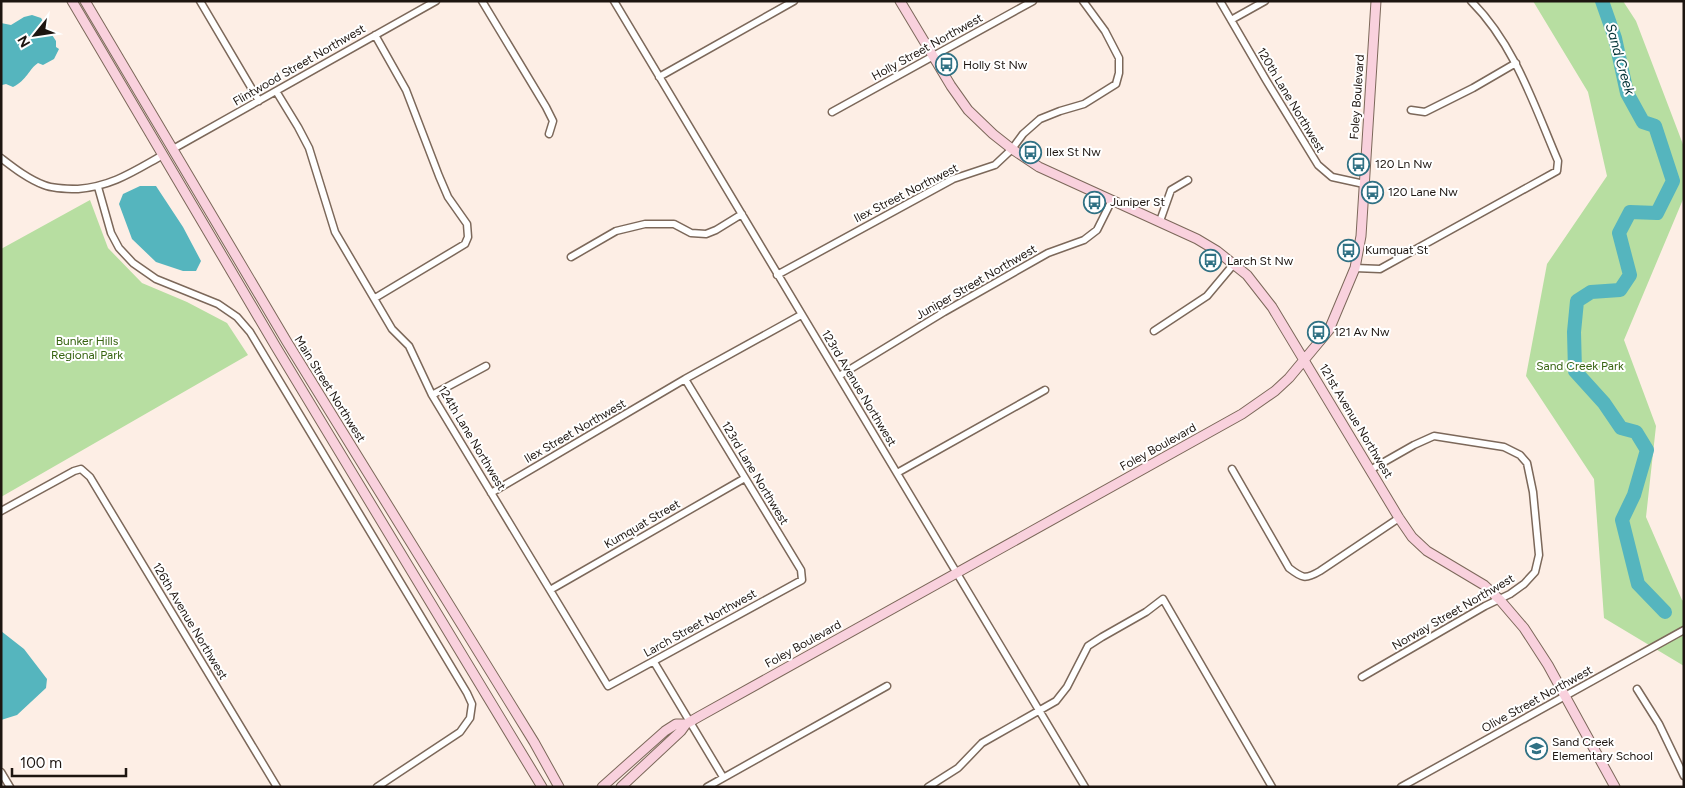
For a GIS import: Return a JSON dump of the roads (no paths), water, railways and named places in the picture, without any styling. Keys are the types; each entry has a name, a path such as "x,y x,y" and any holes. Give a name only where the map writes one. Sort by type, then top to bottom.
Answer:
{"street":[{"name":"Main Street Northwest","path":"72,1 301,389 542,787"},
{"name":"Main Street Northwest","path":"85,1 292,350 559,787"},
{"path":"200,1 259,101"},
{"name":"Flintwood Street Northwest","path":"174,149 436,1"},
{"path":"482,1 546,107 553,121 549,134"},
{"name":"123rd Avenue Northwest","path":"614,1 1085,787"},
{"path":"659,77 794,1"},
{"name":"121st Avenue Northwest","path":"900,1 951,86 968,110 993,134 1039,167 1160,221 1204,243 1247,275 1272,307 1412,537 1427,551 1484,585 1524,628 1541,653 1615,787"},
{"name":"Holly Street Northwest","path":"832,112 1033,1"},
{"name":"Ilex Street Northwest","path":"777,275 953,179 995,165 1012,149 1023,134 1040,119 1084,104 1116,84 1119,73 1119,58 1104,31 1083,1"},
{"name":"120th Lane Northwest","path":"1220,1 1318,165 1332,177 1364,184"},
{"path":"1231,20 1266,1"},
{"name":"Foley Boulevard","path":"621,787 681,732 688,723 1242,414 1275,391 1329,330 1355,268 1361,236 1376,1"},
{"path":"1355,268 1380,269 1557,172 1558,161 1516,63 1484,14 1471,1"},
{"path":"375,34 406,90 448,197 467,224 468,237 465,244 375,298"},
{"path":"1411,110 1426,112 1516,63"},
{"name":"124th Lane Northwest","path":"276,91 298,126 309,148 335,232 392,329 409,346 432,395 608,686"},
{"path":"1,158 20,172 44,185 67,189 98,187 119,180 163,155"},
{"path":"1160,221 1171,190 1188,180"},
{"path":"98,187 111,232 120,248 133,263 156,280 218,304 237,318 250,332 467,693 472,704 470,718 460,732 377,787"},
{"name":"Juniper Street Northwest","path":"839,376 944,312 1048,253 1084,240 1097,230 1112,200"},
{"path":"571,257 616,232 645,224 674,224 691,233 706,234 742,214"},
{"path":"1154,331 1207,296 1233,265"},
{"name":"Ilex Street Northwest","path":"491,493 685,379 801,315"},
{"path":"432,395 486,366"},
{"name":"123rd Lane Northwest","path":"685,379 801,570 802,580"},
{"path":"897,473 1045,390"},
{"name":"Norway Street Northwest","path":"1362,677 1485,606 1500,600 1524,584 1535,572 1539,555 1533,492 1527,463 1520,455 1504,447 1434,436 1370,470"},
{"name":"126th Avenue Northwest","path":"1,511 74,471 81,469 90,477 277,787"},
{"path":"1232,469 1289,568 1303,577 1310,577 1320,571 1399,518"},
{"name":"Kumquat Street","path":"550,590 745,478"},
{"name":"Larch Street Northwest","path":"608,686 802,580"},
{"path":"928,787 958,768 982,743 1056,701 1067,687 1088,646 1146,612 1163,599 1272,787"},
{"name":"Olive Street Northwest","path":"1401,787 1684,630"},
{"path":"654,662 688,723 724,777"},
{"path":"706,787 887,686"},
{"path":"1637,690 1659,724 1684,776"},
{"name":"Foley Boulevard","path":"602,787 665,731 676,724 688,723"},
{"path":"1,772 10,787"}],"water":[{"path":"32,15 41,18 56,41 56,47 59,49 54,59 43,65 38,63 18,84 13,87 6,84 2,85 1,23 11,25 24,17"},
{"path":"140,186 156,186 183,227 201,261 196,271 183,271 156,262 132,239 119,204 123,194"},
{"path":"1,631 24,649 47,679 46,688 17,715 1,720"}],"waterway":[{"name":"Sand Creek","path":"1602,1 1615,38 1627,93 1643,122 1655,126 1673,181 1657,213 1630,212 1619,233 1630,275 1620,290 1591,292 1577,301 1574,332 1575,371 1604,403 1621,428 1636,432 1647,450 1634,495 1622,520 1638,584 1665,612"}],"place":[{"name":"Holly St Nw","path":"947,65"},
{"name":"Ilex St Nw","path":"1030,152"},
{"name":"120 Ln Nw","path":"1359,164"},
{"name":"120 Lane Nw","path":"1372,192"},
{"name":"Juniper St","path":"1094,202"},
{"name":"Kumquat St","path":"1349,250"},
{"name":"Larch St Nw","path":"1211,261"},
{"name":"121 Av Nw","path":"1318,332"},
{"name":"Sand Creek Elementary School","path":"1536,749"}],"park label":[{"name":"Bunker Hills Regional Park","path":"87,348"},
{"name":"Sand Creek Park","path":"1580,366"}]}
